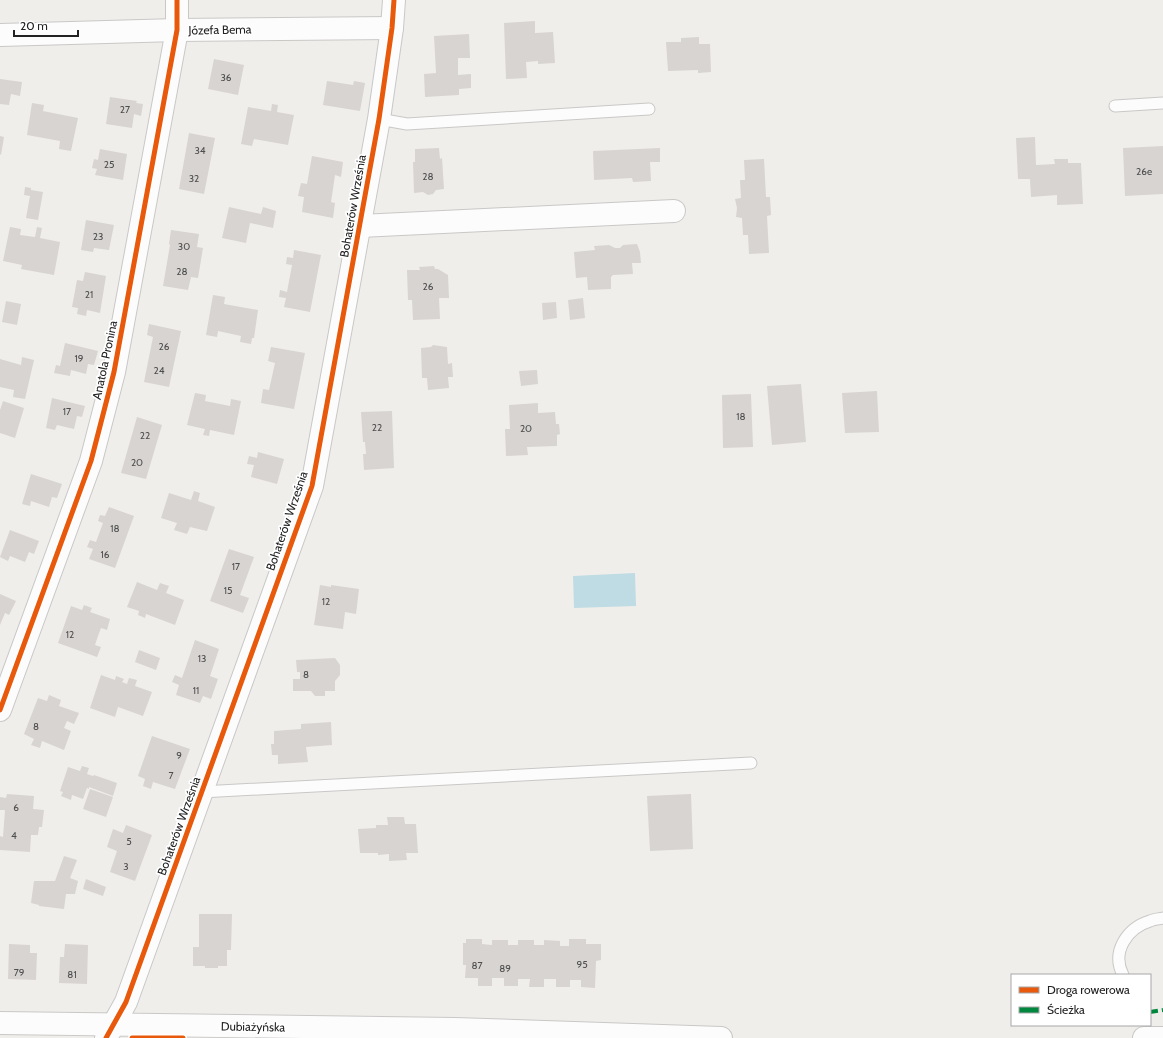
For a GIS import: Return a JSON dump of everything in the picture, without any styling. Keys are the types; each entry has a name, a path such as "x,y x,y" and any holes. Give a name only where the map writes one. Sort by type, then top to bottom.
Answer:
{"street":[{"name":"Anatola Pronina","path":"0,710 91,461 112,380 136,258 177,30 177,0"},
{"name":"Bohaterów Września","path":"109,1032 126,1002 312,486 379,119 392,28 394,0"},
{"name":"Józefa Bema","path":"0,35 177,30 392,28"},
{"path":"360,226 674,211"},
{"name":"Dubiażyńska","path":"0,1023 109,1032 455,1029 581,1036 721,1038"},
{"path":"1143,1038 1163,1038"}],"lane":[{"path":"1115,106 1163,103"},
{"path":"379,119 407,124 649,109"},
{"path":"202,792 751,763"},
{"path":"1122,974 1118,956 1125,939 1134,929 1150,921 1163,918"},
{"path":"1141,1026 1143,1038"}],"water":[{"path":"635,573 636,606 574,608 573,576"}],"building":[{"path":"535,21 535,33 553,32 555,63 538,64 538,61 526,62 527,78 506,79 504,23"},
{"path":"469,34 470,58 458,58 458,75 471,74 471,88 459,89 459,95 425,97 424,74 436,73 434,36"},
{"path":"699,37 699,44 710,44 711,72 698,73 698,70 668,71 666,42 681,42 681,38"},
{"path":"214,59 244,65 238,95 208,89"},
{"path":"0,79 22,82 20,96 11,94 9,105 0,104"},
{"path":"327,81 353,85 354,81 365,83 360,111 323,105"},
{"path":"110,97 137,101 136,103 143,104 141,116 134,114 132,128 106,124"},
{"path":"32,103 44,105 43,111 78,118 71,151 59,149 60,141 27,135"},
{"path":"272,104 278,105 277,112 294,115 288,145 254,139 252,146 241,144 248,107 271,111"},
{"path":"189,133 215,138 204,194 179,189"},
{"path":"0,136 4,137 1,155 0,154"},
{"path":"1035,137 1036,165 1055,164 1054,159 1068,159 1068,163 1081,163 1083,204 1057,205 1057,195 1031,197 1030,179 1018,179 1016,138"},
{"path":"1163,146 1163,194 1125,196 1123,148"},
{"path":"439,148 440,159 442,158 444,189 436,190 433,194 428,195 423,192 414,193 413,162 415,162 415,149"},
{"path":"660,148 660,162 650,162 651,181 633,182 632,178 594,180 593,151"},
{"path":"100,149 127,154 123,180 95,175 97,169 92,168 94,159 98,160"},
{"path":"312,156 343,162 341,177 335,175 331,202 335,203 333,218 302,212 304,197 298,196 301,183 307,184"},
{"path":"764,159 766,197 770,197 771,215 767,216 769,253 749,254 748,235 743,235 742,218 736,217 737,208 735,199 741,198 740,180 745,180 744,160"},
{"path":"25,187 31,188 31,190 43,192 38,220 26,218 30,196 24,195"},
{"path":"229,207 261,214 263,207 276,211 273,228 250,223 246,243 222,238"},
{"path":"86,220 114,225 109,250 94,248 93,252 81,250"},
{"path":"10,227 21,229 20,235 35,237 37,227 42,228 40,238 60,242 54,275 21,269 22,265 3,261"},
{"path":"171,230 199,234 197,247 203,248 198,278 191,277 188,290 163,286"},
{"path":"637,244 640,252 641,263 632,263 633,274 613,275 611,277 611,289 588,290 587,277 576,278 574,252 595,250 594,246 609,245 615,248 620,248 623,245"},
{"path":"294,250 321,255 310,312 284,307 286,298 279,297 280,290 287,292 292,265 286,264 287,257 293,258"},
{"path":"434,266 435,269 438,269 448,275 449,298 439,298 440,319 413,320 412,300 408,300 407,270 420,270 419,267"},
{"path":"85,272 106,276 100,313 87,310 86,316 77,314 78,308 72,307 77,280 83,281"},
{"path":"213,295 225,297 224,304 258,310 254,338 252,338 251,344 240,342 241,336 218,331 217,337 206,335"},
{"path":"583,298 585,318 570,320 568,300"},
{"path":"6,301 21,304 17,325 2,322"},
{"path":"556,302 557,318 543,320 542,303"},
{"path":"149,324 181,331 169,387 144,382 153,337 147,335"},
{"path":"65,343 98,351 94,365 88,364 86,374 71,370 70,376 54,373 56,365 60,366"},
{"path":"433,345 447,347 448,364 452,363 453,377 448,377 449,388 428,390 427,378 422,378 421,348 431,347"},
{"path":"271,347 305,353 294,409 261,403 263,389 269,390 275,363 268,361"},
{"path":"22,357 34,360 25,399 13,397 14,390 0,387 0,359 21,365"},
{"path":"537,370 538,384 521,386 519,371"},
{"path":"801,384 806,442 772,445 767,386"},
{"path":"877,391 879,432 845,433 842,393"},
{"path":"195,393 206,395 205,401 230,406 231,399 241,401 234,435 210,430 209,436 203,435 205,429 187,425"},
{"path":"751,394 753,447 723,448 722,395"},
{"path":"52,398 85,406 82,417 77,416 74,429 57,425 55,430 46,428"},
{"path":"3,401 24,408 15,438 0,433 0,410"},
{"path":"538,403 538,413 555,412 556,424 559,424 560,434 557,435 557,446 527,447 528,455 506,456 505,429 510,429 509,405"},
{"path":"392,411 394,468 364,470 363,454 366,454 365,442 363,442 361,412"},
{"path":"137,417 162,425 146,479 121,473"},
{"path":"258,452 284,459 277,484 251,477 254,465 247,464 249,456 257,458"},
{"path":"31,474 62,484 57,498 52,497 49,507 31,501 30,506 22,504"},
{"path":"194,491 200,493 198,501 215,507 207,531 190,527 187,534 174,530 177,523 161,518 169,493 191,500"},
{"path":"109,507 134,516 115,568 89,559 93,549 87,547 90,540 96,542 103,523 98,521 100,515 105,516"},
{"path":"10,530 39,541 34,554 29,552 25,562 10,556 8,561 0,557"},
{"path":"229,549 254,557 240,595 249,598 243,613 210,601"},
{"path":"137,582 157,590 160,583 169,586 166,593 184,600 175,625 146,614 145,618 138,615 139,611 127,607"},
{"path":"320,585 359,589 356,614 345,612 343,629 314,625"},
{"path":"0,594 16,601 9,615 5,613 0,625"},
{"path":"84,605 92,608 90,612 110,619 107,630 101,628 98,636 95,645 101,647 97,657 58,643 71,606 82,610"},
{"path":"195,640 219,649 210,676 218,679 211,699 203,696 200,703 176,695 179,685 172,682 175,675 182,678"},
{"path":"139,650 160,658 156,670 135,662"},
{"path":"335,658 340,665 340,675 335,681 335,691 325,691 325,696 315,696 311,691 293,691 293,679 300,679 300,672 297,672 296,660"},
{"path":"101,675 115,680 116,676 124,679 122,682 127,684 129,678 137,680 135,686 152,692 143,716 118,707 115,717 90,708"},
{"path":"49,695 61,700 59,706 79,713 74,724 67,721 64,728 71,731 64,750 42,741 40,748 31,745 34,739 24,734 38,698 47,701"},
{"path":"331,722 332,745 306,747 308,762 278,764 278,755 272,755 271,744 274,744 274,731 301,729 301,724"},
{"path":"152,736 190,749 175,789 153,782 151,789 143,786 145,779 138,776"},
{"path":"82,766 89,768 87,774 117,783 113,796 89,787 89,789 87,788 83,799 72,795 71,800 61,796 63,792 60,791 68,767 80,771"},
{"path":"90,789 113,797 106,817 83,809"},
{"path":"7,794 34,796 33,809 44,810 42,827 39,827 38,835 31,835 30,852 0,850 0,836 3,837 5,810 0,810 0,797 6,798"},
{"path":"691,794 693,849 650,851 647,796"},
{"path":"387,817 404,817 405,824 416,824 418,853 406,853 407,860 389,861 389,854 378,855 378,853 360,853 358,829 376,828 376,825 388,825"},
{"path":"126,825 152,835 135,881 110,872 117,851 107,847 113,829 123,833"},
{"path":"64,856 77,860 70,878 78,881 75,894 66,894 64,909 39,906 31,903 34,881 55,881"},
{"path":"86,879 106,887 103,896 83,889"},
{"path":"199,914 232,914 231,950 227,950 227,966 205,968 205,966 193,966 193,947 199,947"},
{"path":"466,939 482,939 482,944 492,945 492,940 508,940 508,945 518,945 518,940 534,940 534,945 544,945 544,940 560,941 560,946 569,946 569,939 586,939 586,944 601,944 601,960 596,961 595,988 581,987 581,980 570,980 570,987 556,987 556,979 544,979 544,987 529,987 530,979 518,979 518,986 504,986 504,978 492,978 492,986 478,986 478,978 465,978 466,965 463,965 463,943 466,943"},
{"path":"9,944 30,945 30,953 37,953 36,980 8,979"},
{"path":"65,944 88,945 87,984 59,983 60,957 64,957"}],"marked path":[{"path":"1151,1012 1163,1010"}],"cycle path":[{"path":"0,710 91,461 114,372 177,30 177,0"},
{"path":"106,1038 126,1002 312,486 379,119 392,28 394,0"},
{"path":"132,1038 183,1038"}]}
